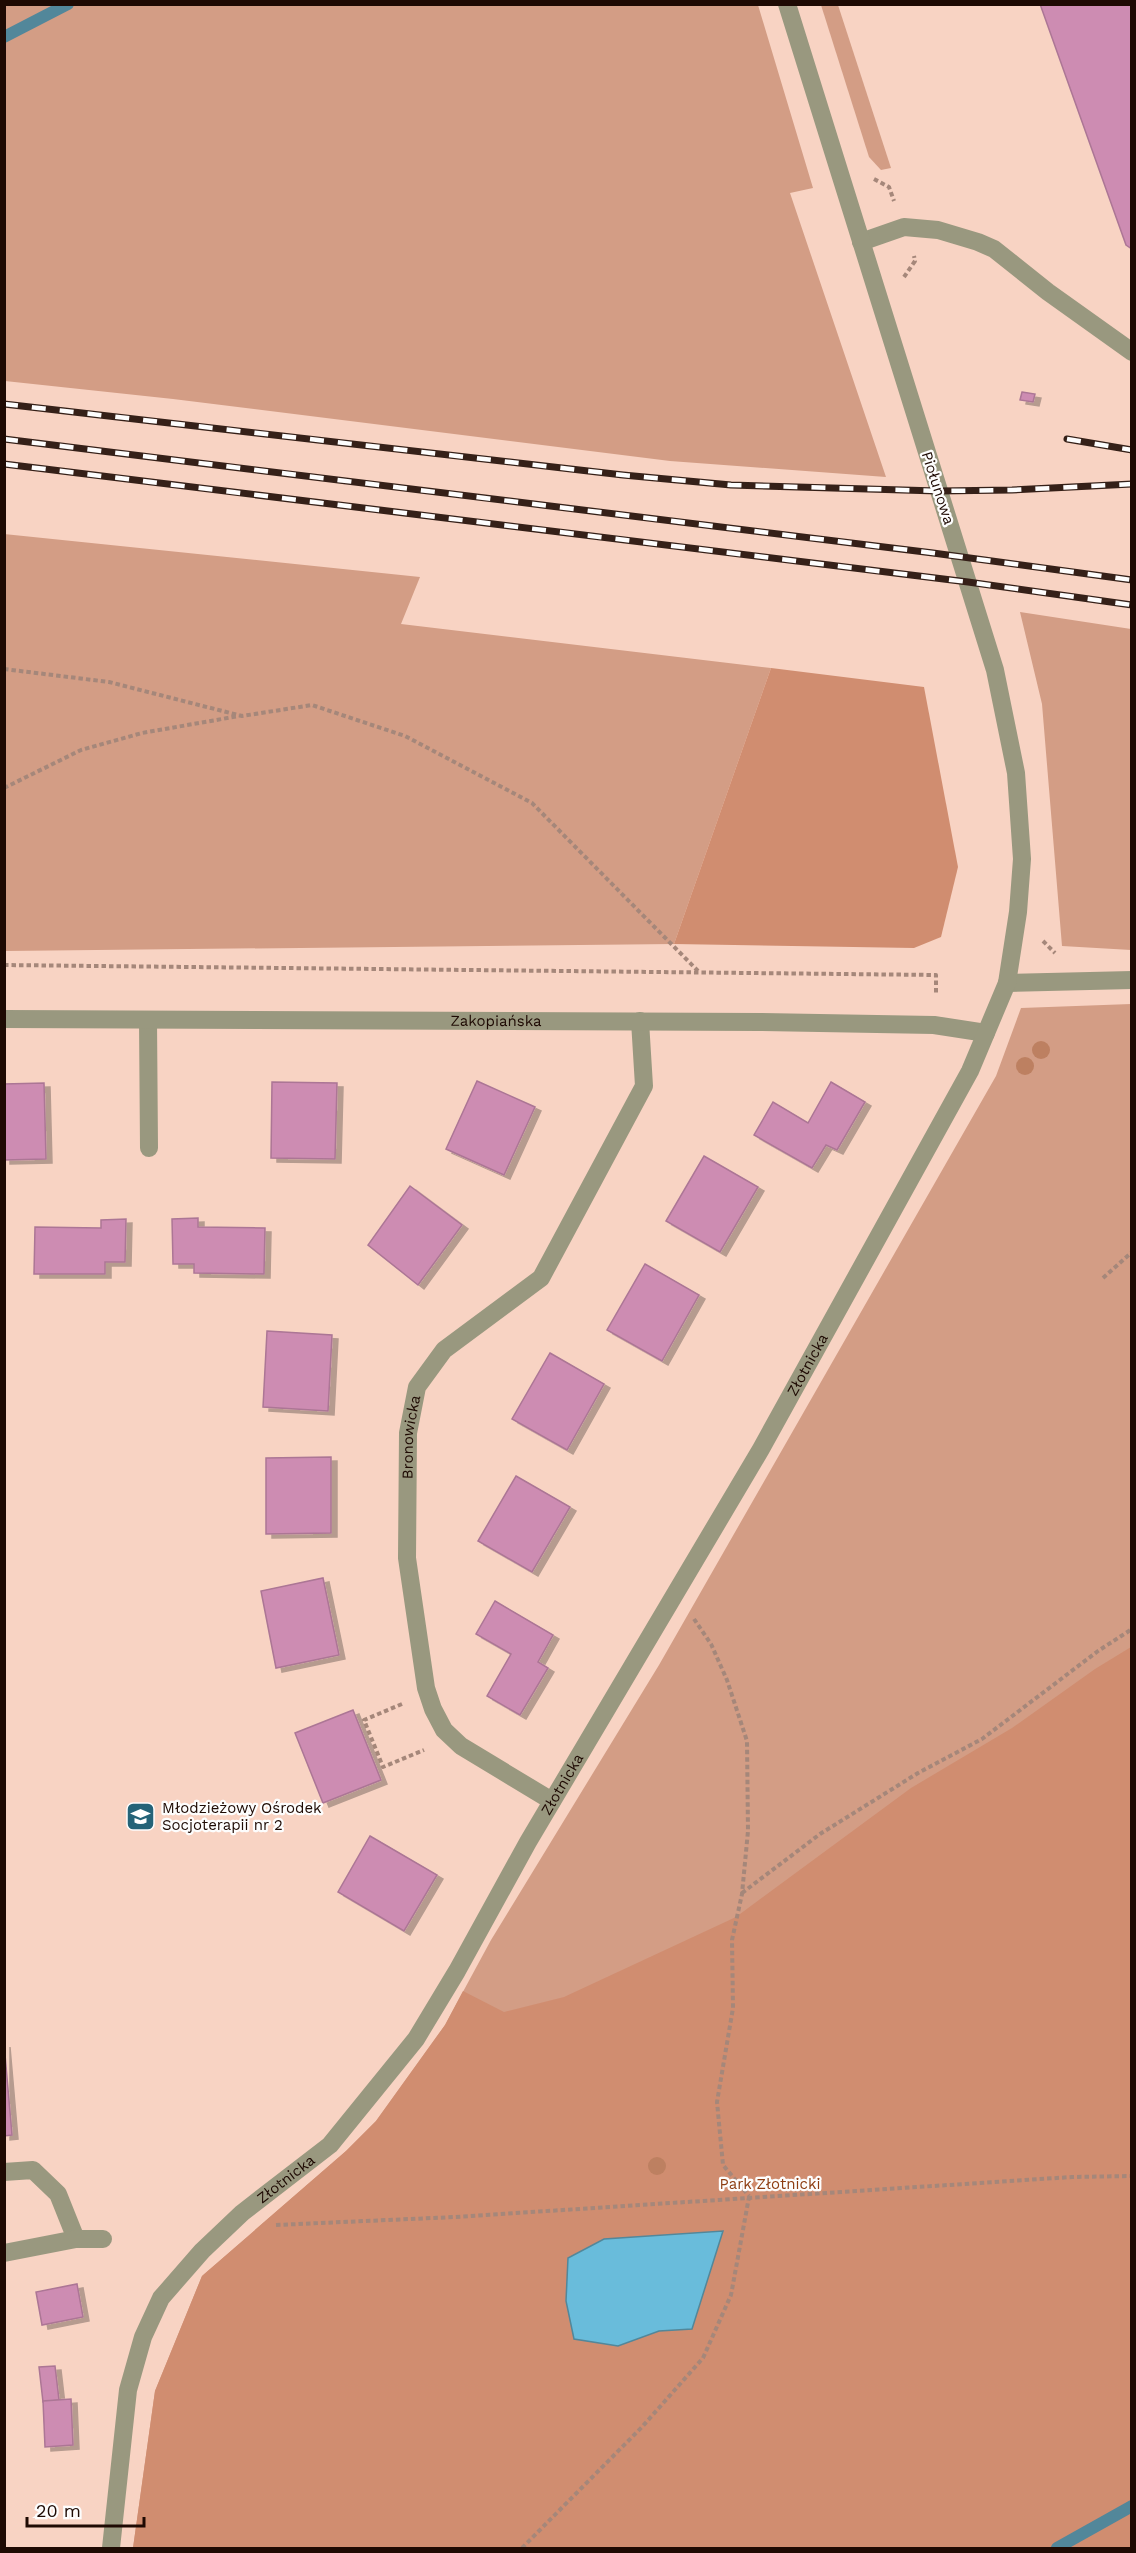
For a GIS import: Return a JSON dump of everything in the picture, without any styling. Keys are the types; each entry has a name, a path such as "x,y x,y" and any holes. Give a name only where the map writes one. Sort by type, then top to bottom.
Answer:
{"street":[{"name":"Piołunowa","path":"787,4 995,670 1016,773 1022,859 1018,912 1007,983"},
{"path":"861,242 904,227 938,230 978,242 994,249 1048,292 1131,352"},
{"path":"1007,983 1131,980"},
{"name":"Złotnicka","path":"111,2548 128,2390 143,2337 161,2298 173,2282 242,2213 330,2145 416,2039 552,1801 761,1449 970,1071 1007,983"},
{"name":"Zakopiańska","path":"4,1019 640,1021 934,1025 986,1033"},
{"path":"148,1020 149,1148"},
{"name":"Bronowicka","path":"552,1801 461,1746 444,1730 433,1709 426,1688 407,1558 408,1433 417,1387 444,1350 541,1278 644,1086 640,1021"},
{"path":"4,2172 33,2170 57,2194 76,2239"},
{"path":"4,2253 76,2239 103,2239"}],"path":[{"path":"4,669 109,682 242,716"},
{"path":"4,788 81,750 142,734 312,705 405,736 532,803 699,972"},
{"path":"4,965 936,975 936,1000"},
{"path":"1103,1278 1131,1252"},
{"path":"522,2548 642,2427 703,2358 731,2295 749,2197 723,2165 717,2102 733,2008 732,1940 742,1894 748,1831 747,1741 727,1680 711,1644 693,1617 669,1602"},
{"path":"742,1894 820,1834 918,1773 982,1739 1131,1629"},
{"path":"408,1702 364,1720 383,1767 434,1747"},
{"path":"242,2213 282,2226 1072,2177 1131,2176"}],"green space":[{"path":"4,5 758,5 813,188 790,193 886,477 670,461 173,399 5,381"},
{"path":"821,5 838,5 891,168 881,170 869,157"},
{"path":"4,534 420,577 401,624 771,668 674,944 5,951"},
{"path":"1020,612 1131,629 1131,950 1062,946 1042,704"},
{"path":"771,668 924,687 958,867 941,937 914,948 674,944"},
{"name":"Park Złotnicki","path":"1131,1004 1131,2548 133,2548 155,2391 202,2276 346,2151 376,2121 445,2025 491,1940 659,1665 996,1076 1021,1008"},
{"name":"Park Złotnicki","path":"1131,1647 1131,2548 133,2548 155,2391 202,2276 346,2151 376,2121 445,2025 463,1991 504,2012 564,1997 736,1917 911,1788 1012,1728 1095,1669"}],"water":[{"path":"723,2231 692,2329 659,2331 618,2346 574,2339 566,2301 568,2258 604,2239"}],"building":[{"path":"1040,4 1132,4 1132,249 1126,245"},
{"path":"1022,392 1035,394 1033,402 1020,400"},
{"path":"477,1081 535,1107 504,1175 446,1149"},
{"path":"272,1082 337,1083 335,1159 271,1158"},
{"path":"831,1082 865,1102 837,1150 826,1145 812,1168 754,1135 773,1102 808,1123"},
{"path":"44,1083 46,1159 4,1160 4,1084"},
{"path":"704,1156 758,1187 720,1252 666,1221"},
{"path":"410,1186 462,1225 418,1285 368,1245"},
{"path":"198,1218 198,1227 265,1228 264,1274 194,1273 194,1264 173,1264 172,1219"},
{"path":"126,1219 125,1262 105,1262 105,1274 34,1274 35,1227 101,1228 101,1220"},
{"path":"645,1264 699,1295 662,1361 607,1330"},
{"path":"267,1331 332,1335 328,1411 263,1407"},
{"path":"550,1353 604,1384 567,1450 512,1419"},
{"path":"331,1457 331,1533 266,1534 266,1458"},
{"path":"516,1476 570,1507 532,1572 478,1541"},
{"path":"323,1578 339,1655 276,1668 261,1591"},
{"path":"495,1601 553,1635 538,1662 548,1668 520,1715 487,1696 511,1654 476,1634"},
{"path":"353,1710 381,1780 323,1803 295,1733"},
{"path":"370,1836 437,1875 404,1931 338,1892"},
{"path":"4,2043 12,2135 4,2136"},
{"path":"77,2284 83,2317 42,2325 36,2292"},
{"path":"55,2366 59,2400 43,2402 39,2367"},
{"path":"71,2399 73,2445 45,2447 43,2401"}],"waterway":[{"path":"4,37 68,4"},
{"path":"1057,2548 1132,2506"}],"railway":[{"path":"4,404 623,475 731,485 938,491 1132,484"},
{"path":"4,439 933,553 1132,580"},
{"path":"1067,439 1132,450"},
{"path":"4,464 968,582 1132,605"}],"place":[{"name":"Młodzieżowy Ośrodek Socjoterapii nr 2","path":"141,1817"}]}
